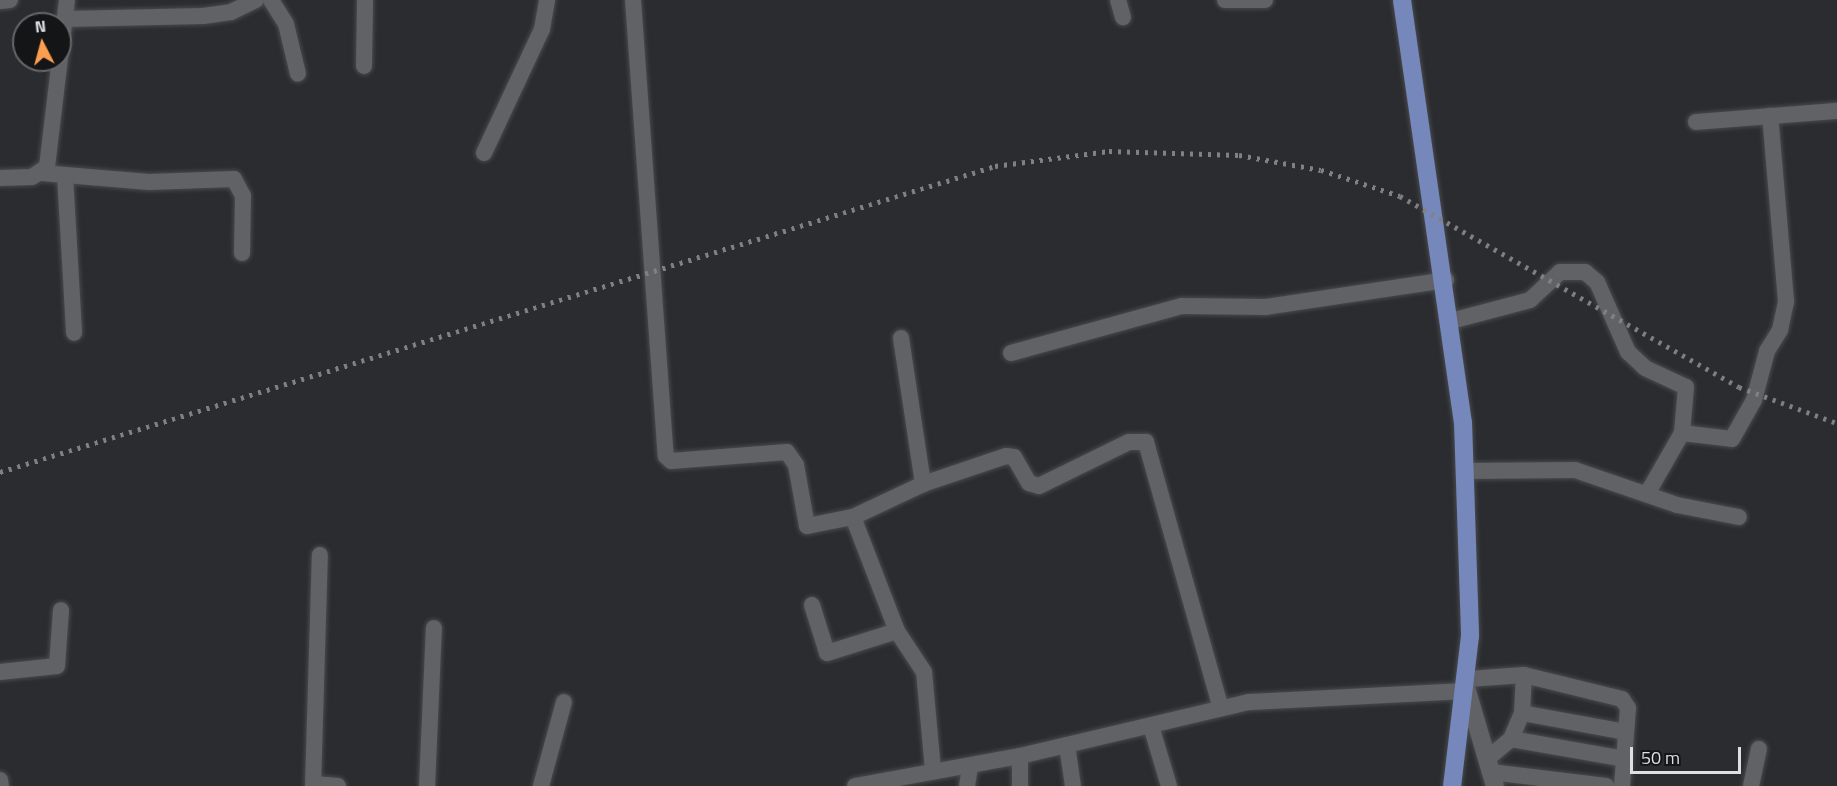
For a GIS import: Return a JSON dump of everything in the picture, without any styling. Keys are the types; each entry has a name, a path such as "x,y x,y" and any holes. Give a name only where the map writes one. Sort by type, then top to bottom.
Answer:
{"main road":[{"path":"1402,0 1446,280 1465,471 1468,685 1452,786"}],"street":[{"path":"0,1 10,0"},
{"path":"72,19 203,16 231,12 256,0"},
{"path":"271,0 286,24 298,74"},
{"path":"364,66 365,0"},
{"path":"484,153 542,29 547,0"},
{"path":"633,0 666,456 671,461 787,452 796,465 807,526 852,517 923,484 1012,456 1029,483 1045,486 1129,442 1144,440 1221,708"},
{"path":"1118,0 1123,17"},
{"path":"1225,0 1265,0"},
{"path":"42,173 49,158 59,72"},
{"path":"1696,122 1837,111"},
{"path":"1682,433 1732,439 1754,400 1767,351 1782,321 1786,301 1770,116"},
{"path":"0,178 42,173 149,182 234,179 243,196 242,253"},
{"path":"65,175 74,333"},
{"path":"1451,321 1530,300 1560,273 1586,272 1597,282 1628,352 1645,368 1686,387 1682,433 1647,494"},
{"path":"1011,352 1182,306 1266,307 1446,280"},
{"path":"901,338 923,484"},
{"path":"1465,471 1569,469 1647,494 1739,517"},
{"path":"852,517 897,631 924,672 933,770"},
{"path":"320,555 313,785 338,786"},
{"path":"812,604 830,655 897,631"},
{"path":"0,672 57,666 61,610"},
{"path":"427,786 434,628"},
{"path":"1491,772 1511,740 1522,714 1524,675"},
{"path":"855,786 1020,756 1221,708 1288,699 1468,685 1524,675 1622,699 1628,708 1622,786"},
{"path":"1468,685 1491,772"},
{"path":"541,786 564,702"},
{"path":"1522,714 1626,732"},
{"path":"1151,726 1169,786"},
{"path":"1511,740 1624,759"},
{"path":"1067,745 1072,786"},
{"path":"1751,786 1759,749"},
{"path":"1020,756 1020,786"},
{"path":"967,786 970,766"},
{"path":"1491,772 1606,786"},
{"path":"0,780 1,786"}],"railway":[{"path":"0,472 995,166 1109,151 1239,155 1321,170 1400,196 1739,387 1837,423"}]}
